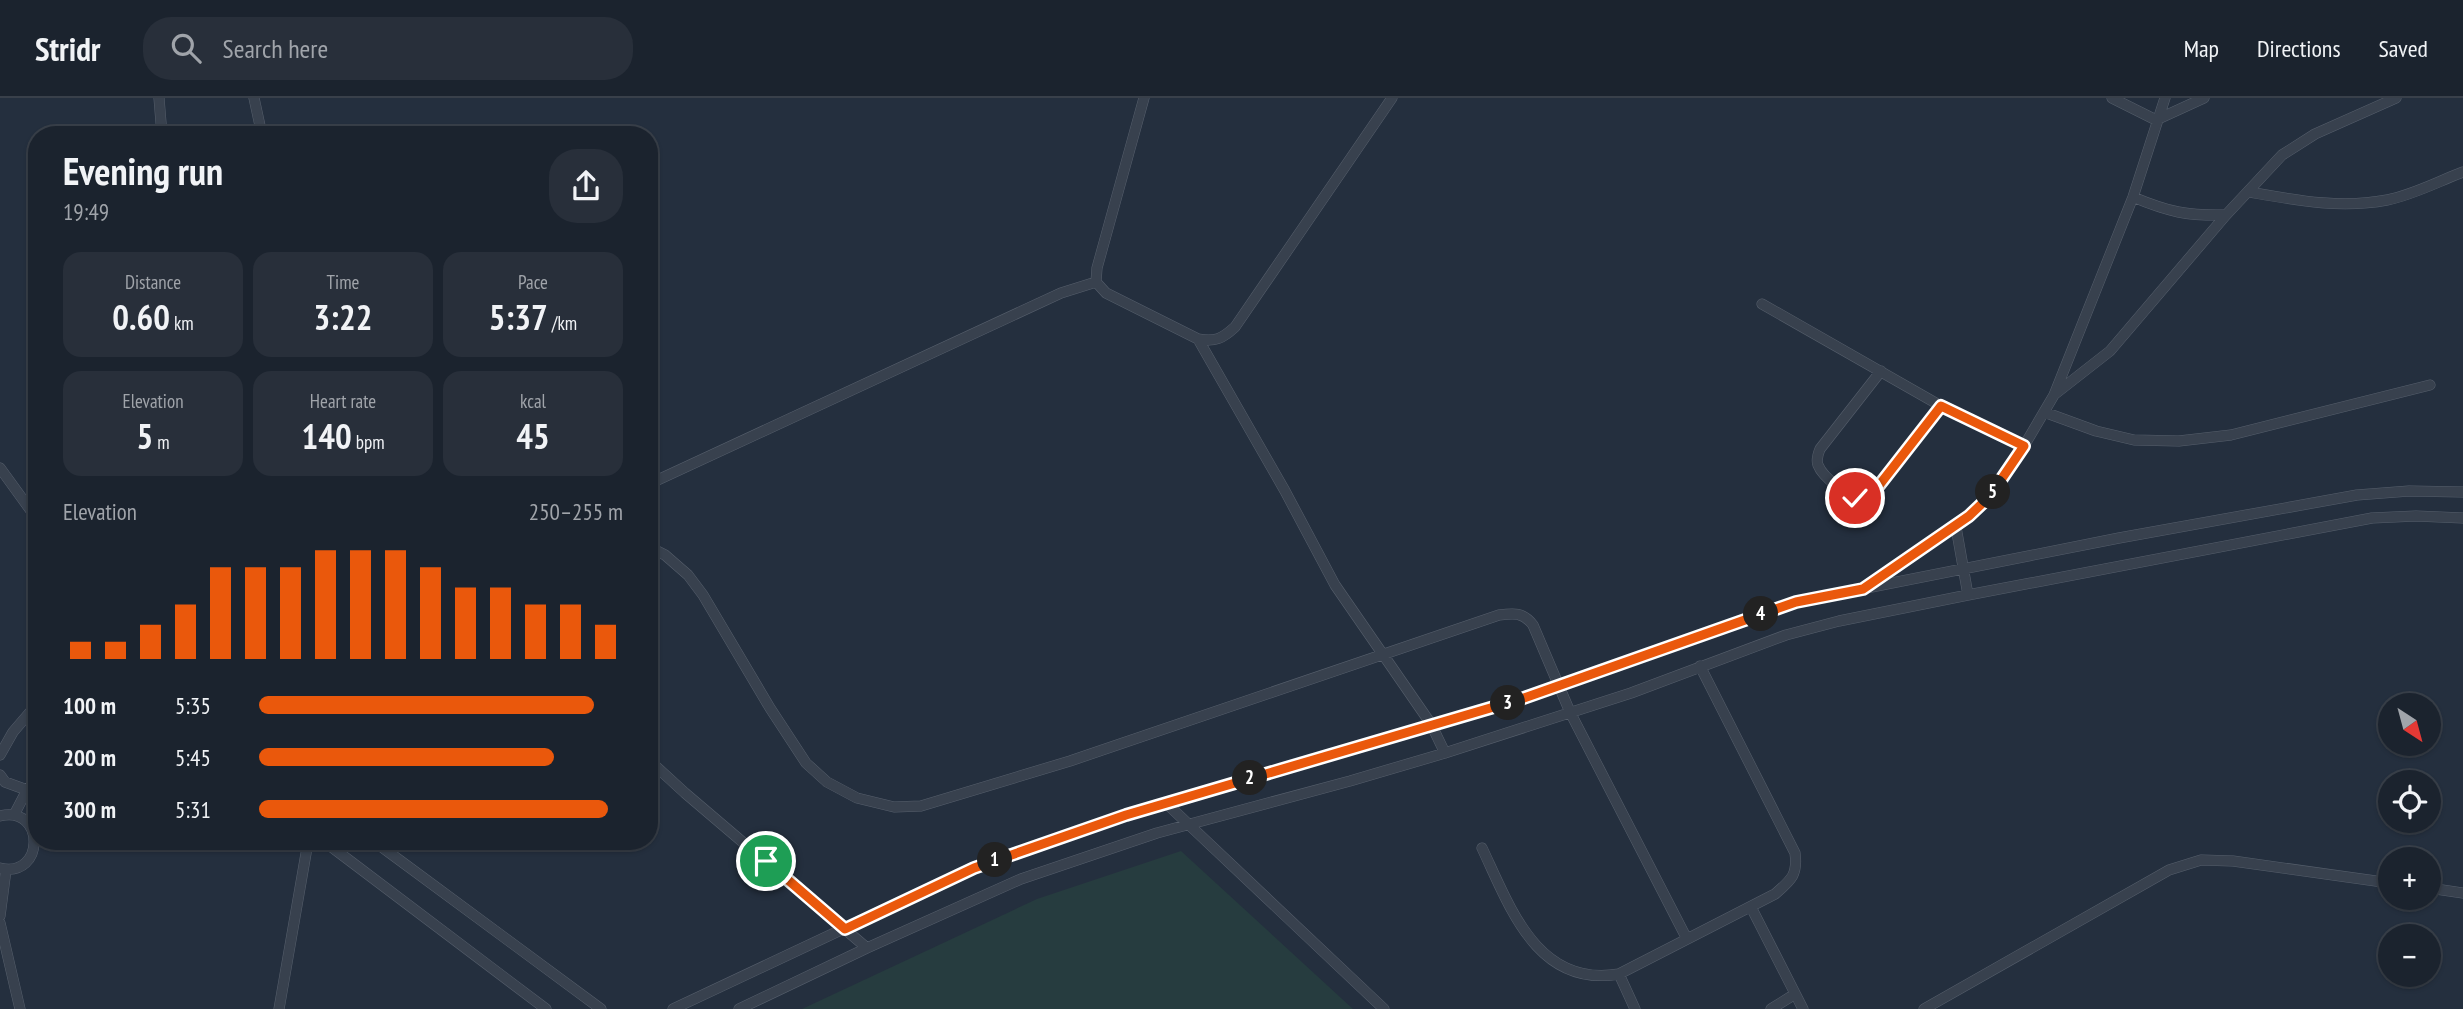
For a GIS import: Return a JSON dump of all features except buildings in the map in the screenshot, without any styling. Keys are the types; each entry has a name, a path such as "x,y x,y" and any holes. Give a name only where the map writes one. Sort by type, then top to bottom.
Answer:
{"lane":[{"path":"159,98 161,126"},
{"path":"254,98 260,126"},
{"path":"1144,98 1097,268 1096,282 1106,293 1198,339 1213,342 1225,337 1236,327 1392,98"},
{"path":"2112,98 2157,120"},
{"path":"1863,589 1956,527 1990,496 2024,446 2054,395 2133,197 2165,98"},
{"path":"2157,120 2204,98"},
{"path":"2054,395 2110,351 2226,215 2282,155 2315,134 2396,98"},
{"path":"2249,192 2346,205 2390,199 2463,172"},
{"path":"2133,197 2185,215 2226,215"},
{"path":"658,480 1061,293 1096,282"},
{"path":"1762,304 1941,406 2024,446"},
{"path":"1198,339 1335,584 1431,724 1445,753"},
{"path":"1881,371 1820,449 1818,464 1822,472 1848,495 1862,499 1877,488 1941,406"},
{"path":"2044,411 2096,432 2134,440 2179,441 2231,435 2430,385"},
{"path":"0,468 28,507"},
{"path":"673,1009 974,868 1166,803 1521,699 1796,602 2119,538 2357,495 2409,491 2463,492"},
{"path":"740,1009 1021,879 1157,833 1445,753 1631,693 1786,635 1839,621 1968,595 2372,519 2416,516 2463,518"},
{"path":"1956,527 1968,595"},
{"path":"658,551 680,568 703,595 769,708 806,763 827,782 858,798 894,807 922,806 1070,761 1499,614 1516,613 1526,617 1533,625 1570,712 1687,939"},
{"path":"1482,848 1526,936 1558,964 1573,971 1598,976 1619,974 1775,894 1791,879 1797,867 1795,853 1700,666"},
{"path":"0,755 13,732 28,714"},
{"path":"658,768 867,948"},
{"path":"0,775 5,782 28,789"},
{"path":"14,815 28,796"},
{"path":"1166,803 1384,1009"},
{"path":"0,816 14,815 28,824"},
{"path":"0,916 3,869 23,865 30,859 32,850"},
{"path":"279,1009 307,850"},
{"path":"336,850 546,1009"},
{"path":"386,850 601,1009"},
{"path":"1924,1009 2169,870 2202,860 2233,861 2378,881"},
{"path":"2441,890 2463,893"},
{"path":"1751,907 1802,1009"},
{"path":"0,923 20,1009"},
{"path":"1619,974 1636,1009"},
{"path":"1771,1009 1795,994"}],"green space":[{"path":"1181,851 1353,1009 802,1009 1037,899"}],"route":[{"path":"766,861 845,929 974,868 1126,815 1521,699 1796,602 1863,589 1969,516 1990,496 2024,446 1941,406 1877,488 1862,499 1855,498"}]}
